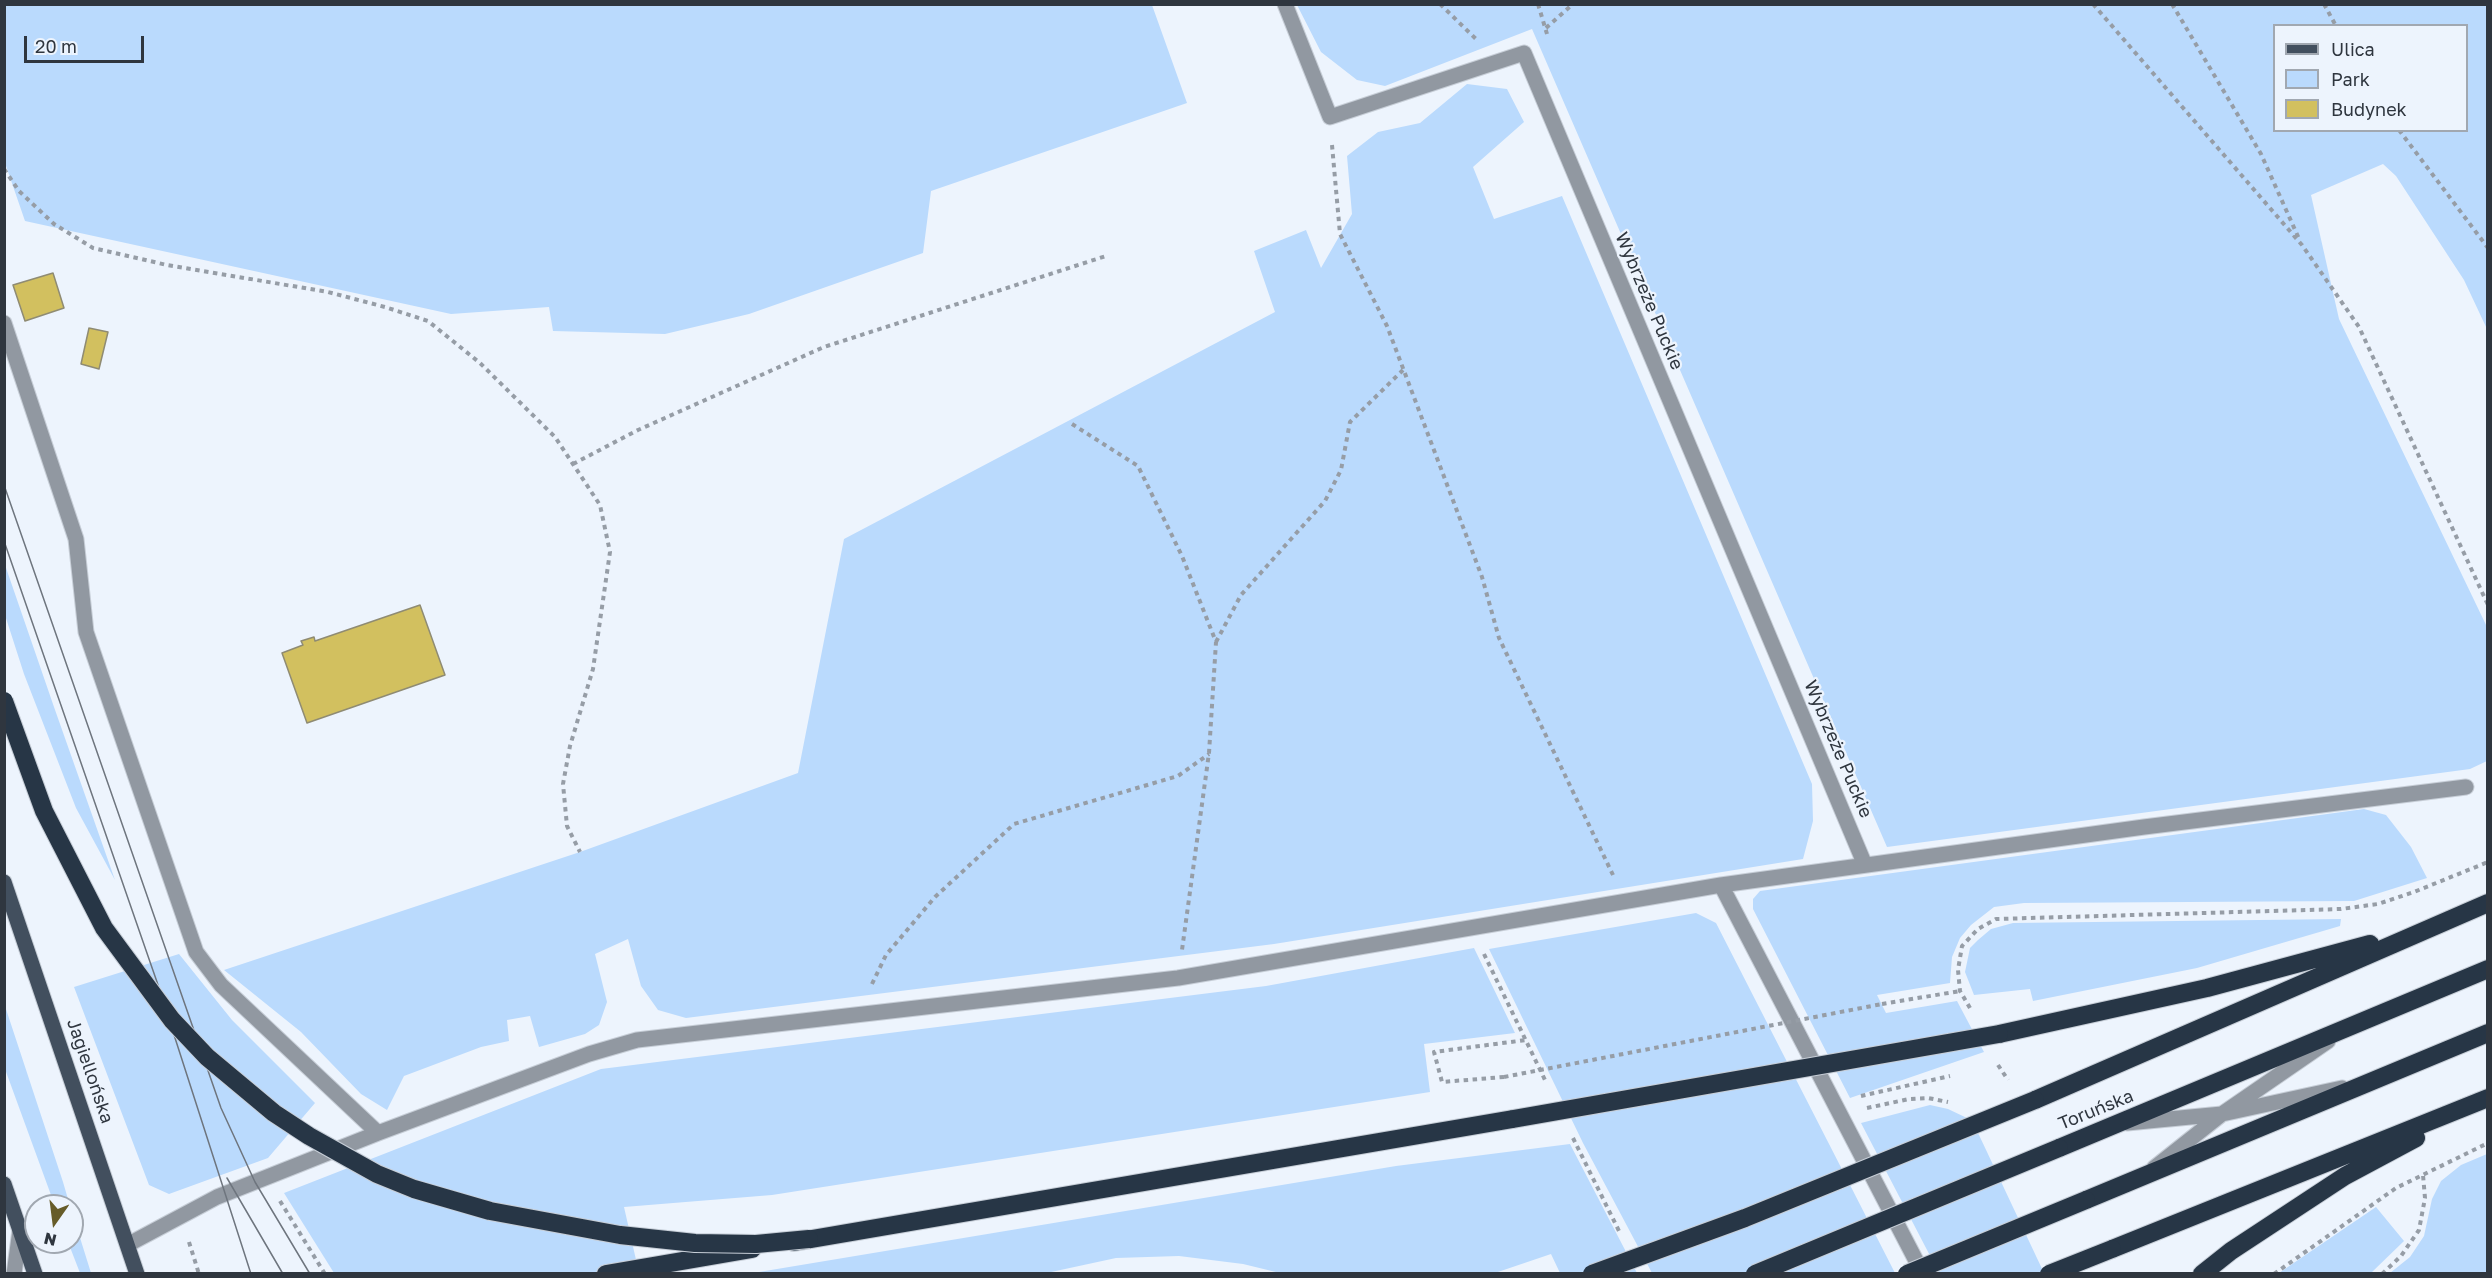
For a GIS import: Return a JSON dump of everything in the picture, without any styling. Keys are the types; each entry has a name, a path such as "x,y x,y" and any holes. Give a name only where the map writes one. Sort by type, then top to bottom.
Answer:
{"highway":[{"path":"4,701 44,811 105,928 172,1020 207,1058 274,1113 309,1136 378,1174 414,1189 490,1211 620,1234 695,1243 756,1244 809,1239"},
{"path":"1592,1274 1745,1218 2035,1100 2487,903"},
{"path":"606,1274 1999,1035 2207,988 2429,928"},
{"name":"Toruńska","path":"1755,1274 2487,969"},
{"path":"1907,1274 2481,1035"},
{"path":"2049,1274 2487,1099"},
{"path":"2202,1274 2231,1251 2345,1176 2487,1099"}],"main road":[{"name":"Jagiellońska","path":"4,882 129,1244 137,1274"},
{"path":"4,1184 35,1274"}],"lane":[{"path":"1285,4 1330,117"},
{"name":"Wybrzeże Puckie","path":"1330,117 1524,53 1865,865"},
{"path":"4,323 76,539 86,632 196,952 221,985 378,1133"},
{"path":"129,1244 217,1197 378,1133 589,1054 637,1040 856,1017 1178,978 1721,885 2466,787"},
{"path":"1721,885 1923,1274"},
{"path":"2144,1176 2222,1114 2351,1026"},
{"path":"2116,1124 2222,1114 2369,1082"},
{"path":"14,1274 20,1230"}],"path":[{"path":"1440,4 1500,61"},
{"path":"1546,28 1573,4"},
{"path":"2093,4 2302,245 2359,327 2487,605"},
{"path":"2172,4 2261,154 2302,245"},
{"path":"2324,4 2335,24"},
{"path":"1330,117 1340,234 1387,327 1482,577 1499,638 1626,902"},
{"path":"2400,132 2487,248"},
{"path":"4,169 19,191 54,224 93,248 167,265 328,292 428,321 480,363 555,437 600,505 610,552 593,669 570,746 563,784 567,826 580,852"},
{"path":"573,464 638,430 824,347 1106,256"},
{"path":"1178,978 1209,753 1216,642 1241,595 1325,501 1341,470 1350,422 1403,370"},
{"path":"1072,424 1138,466 1182,556 1216,642"},
{"path":"856,1017 886,955 935,897 1014,824 1178,776 1209,753"},
{"path":"1972,1012 1960,991 1958,970 1962,946 1978,929 1996,919 2341,909 2378,904 2415,892 2487,862"},
{"path":"1526,1040 1434,1052 1442,1082 1504,1077 1960,991"},
{"path":"1995,1054 2000,1064"},
{"path":"2274,1274 2374,1202 2423,1174 2487,1143"},
{"path":"2382,1274 2401,1256 2419,1230 2425,1198 2423,1174"},
{"path":"266,1178 325,1274"}],"green space":[{"path":"4,5 1152,5 1187,103 931,191 923,253 749,314 665,334 553,331 549,307 451,314 25,221 5,163"},
{"path":"1297,5 2487,5 2487,329 2464,280 2396,176 2383,164 2311,195 2339,319 2487,627 2487,761 2470,769 1887,847 1532,29 1385,86 1357,80 1321,52"},
{"path":"1467,84 1507,89 1524,122 1473,167 1494,219 1562,196 1812,784 1813,821 1803,859 1274,944 686,1018 658,1010 641,986 628,939 595,954 607,1002 599,1025 585,1034 539,1047 530,1016 507,1020 509,1041 481,1047 404,1076 387,1110 361,1094 301,1032 224,970 580,852 798,773 844,539 1275,312 1254,251 1306,230 1321,268 1352,214 1347,156 1378,132 1420,123"},
{"path":"4,562 115,880 76,808 24,674 5,615"},
{"path":"2364,809 2386,815 2411,847 2427,878 2354,901 2024,903 1994,907 1971,925 1960,938 1952,957 1950,983 1877,995 1886,1013 1957,1001 1984,1052 1850,1098 1753,909 1753,899 1760,891"},
{"path":"1696,913 1716,923 1895,1273 1652,1273 1583,1143 1489,949"},
{"path":"2341,919 2340,926 2197,968 2033,1001 2030,989 1974,995 1965,972 1970,948 1991,929 2013,923"},
{"path":"1474,948 1515,1033 1424,1044 1430,1092 772,1195 624,1207 639,1273 334,1273 284,1193 601,1069 1266,986"},
{"path":"179,954 232,1020 315,1103 268,1158 169,1194 149,1185 74,987"},
{"path":"4,1003 66,1194 51,1194 5,1069"},
{"path":"1930,1105 1948,1109 1967,1118 1979,1135 2044,1273 1939,1273 1861,1123"},
{"path":"1570,1144 1637,1273 1560,1273 1551,1254 1492,1274 1280,1273 1243,1264 1179,1256 1116,1258 1042,1274 747,1274 1396,1166"},
{"path":"2487,1154 2487,1273 2390,1273 2410,1257 2424,1236 2432,1199 2441,1181 2461,1165"},
{"path":"2376,1207 2404,1241 2371,1273 2279,1273"},
{"path":"84,1251 91,1273 80,1273 73,1254 84,1254"}],"building":[{"path":"53,273 64,308 25,321 13,285"},
{"path":"89,328 108,332 99,369 81,364"},
{"path":"420,605 445,675 307,723 282,653 303,645 301,641 314,637 315,641"}],"tram line":[{"path":"4,485 221,1108 255,1182 310,1274"},
{"path":"4,541 157,982 251,1274"},
{"path":"227,1178 283,1274"}]}
